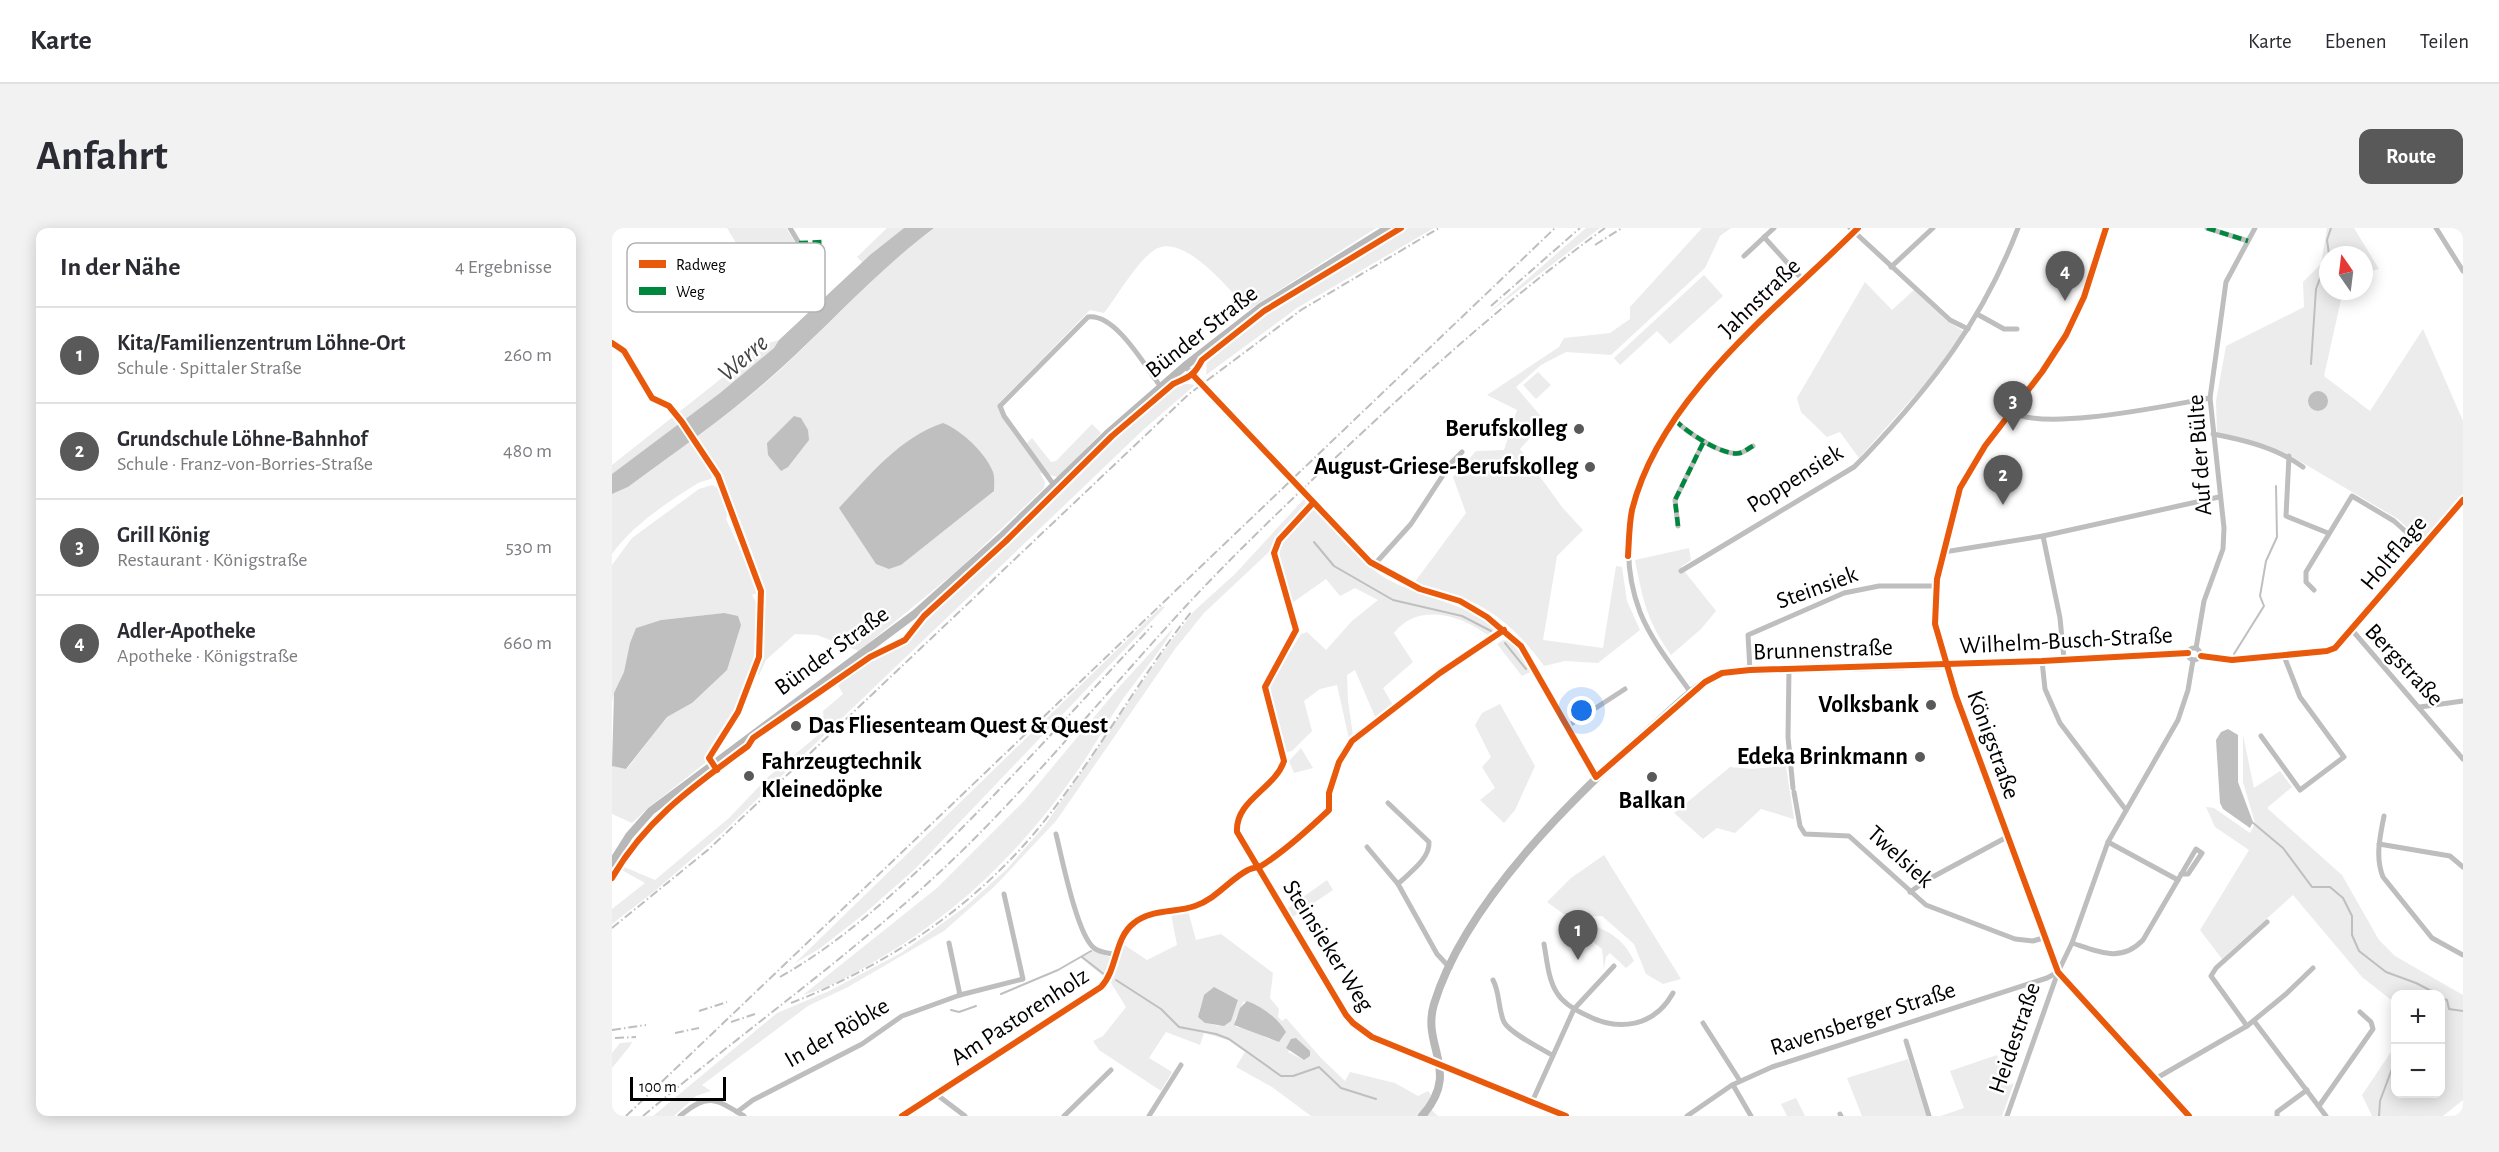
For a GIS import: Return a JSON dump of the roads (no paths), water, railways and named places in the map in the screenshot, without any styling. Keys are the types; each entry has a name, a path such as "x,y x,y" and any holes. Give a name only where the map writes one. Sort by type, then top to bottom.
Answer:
{"main road":[{"name":"Bünder Straße","path":"612,863 629,836 651,811 916,613 1185,366 1261,307 1388,228"},
{"name":"Königstraße","path":"2106,228 2076,317 2042,372 1966,476 1951,520 1936,586 1935,624 1946,665 2043,938 2058,972 2189,1116"},
{"name":"Brunnenstraße","path":"1422,1116 1440,1087 1440,1063 1432,1017 1438,993 1484,906 1596,777 1691,693 1713,676 1750,670 1946,665"}],"street":[{"path":"790,228 799,243"},
{"name":"Jahnstraße","path":"1744,256 1774,228"},
{"path":"1891,267 1933,228"},
{"name":"Poppensiek","path":"1681,571 1854,466 1943,367 2001,273 2018,228"},
{"path":"2207,228 2248,241"},
{"name":"Auf der Bülte","path":"2196,648 2204,601 2223,549 2224,528 2210,398 2226,282 2255,228"},
{"path":"2436,228 2463,271"},
{"path":"1854,229 1891,267 1950,320 1968,329"},
{"name":"Jahnstraße","path":"1691,693 1652,636 1640,612 1628,556 1632,513 1637,494 1675,420 1709,374 1854,229"},
{"name":"Jahnstraße","path":"1764,237 1803,280"},
{"path":"1977,314 2004,329 2017,329"},
{"path":"1054,485 1004,416 1000,406 1073,330 1088,317 1102,320 1131,344 1161,387"},
{"path":"1185,366 1199,382"},
{"path":"2011,412 2028,418 2055,420 2210,398"},
{"path":"1675,420 1704,441 1728,453 1739,453 1753,446"},
{"path":"1242,428 1252,439"},
{"path":"2213,434 2246,441 2289,456 2303,467"},
{"path":"1678,526 1675,500 1704,441"},
{"path":"1374,565 1411,524 1451,463 1462,452"},
{"path":"2289,456 2286,516 2328,532"},
{"path":"1307,496 1374,565 1420,589 1460,601 1504,630 1526,653 1568,726 1587,765 1596,777"},
{"path":"2314,590 2305,578 2328,532 2352,496 2394,521 2423,547"},
{"path":"1944,552 2043,536 2219,497"},
{"name":"Holtflage","path":"2352,630 2463,500"},
{"name":"Steinsieker Weg","path":"1313,503 1275,548 1275,560 1296,630 1265,687 1284,761 1281,772 1240,812 1236,822 1237,832 1319,973 1353,1023 1372,1037 1440,1063 1558,1115 1566,1116"},
{"path":"2043,536 2060,618 2064,659"},
{"name":"Steinsiek","path":"1750,670 1748,635 1844,593 1879,586 1936,586"},
{"name":"Am Pastorenholz","path":"902,1116 1101,987 1111,974 1124,935 1139,919 1195,906 1250,868 1258,868 1329,810 1329,793 1339,762 1352,741 1440,672 1504,630"},
{"name":"Bergstraße","path":"2201,656 2232,660 2326,651 2340,644 2352,630 2463,759"},
{"path":"2058,972 2072,943 2108,842 2178,720 2188,690 2193,660 2188,653 2196,648 2201,656 2193,660"},
{"name":"Wilhelm-Busch-Straße","path":"1946,665 2188,653"},
{"path":"2261,736 2300,790 2344,757 2300,697 2284,656"},
{"path":"2042,661 2045,689 2060,723 2126,810"},
{"name":"Twelsiek","path":"1789,669 1788,736 1794,790 1800,826 1804,834 1849,836 1926,904 1998,934 2033,941 2043,938"},
{"path":"1568,726 1625,689"},
{"path":"2420,707 2463,701"},
{"path":"1388,803 1429,842 1430,849 1398,884"},
{"path":"2384,816 2379,844 2379,868 2383,877 2432,938 2463,955"},
{"path":"1056,834 1073,903 1089,943 1099,951 1117,955"},
{"path":"1910,892 1927,880 2007,837"},
{"path":"2108,842 2178,880"},
{"path":"2379,844 2450,856 2463,867"},
{"path":"1367,847 1398,884 1437,954 1450,968"},
{"path":"2072,943 2109,956 2123,954 2135,948 2143,940 2181,874 2196,849 2202,853 2188,874 2181,874"},
{"name":"In der Röbke","path":"737,1112 753,1100 862,1044 902,1016 960,995 1023,979 1004,894"},
{"path":"2247,1026 2211,975 2267,922"},
{"path":"949,942 960,995"},
{"path":"1544,944 1551,982 1558,995 1574,1009 1603,1024 1623,1027 1653,1015 1666,1005 1672,993"},
{"path":"1532,1102 1574,1009 1614,966"},
{"path":"2155,1079 2247,1026 2313,968"},
{"name":"Ravensberger Straße","path":"1687,1116 1733,1085 1772,1067 2047,978 2058,972"},
{"name":"Heidestraße","path":"2007,1116 2058,972"},
{"path":"1493,980 1499,992 1503,1021 1509,1028 1552,1055"},
{"path":"2319,1106 2373,1029 2371,1023 2360,1012"},
{"path":"2253,1020 2326,1116"},
{"path":"1703,1023 1740,1081"},
{"path":"1906,1041 1929,1116"},
{"path":"1149,1116 1181,1065"},
{"path":"1064,1116 1111,1070"},
{"path":"1733,1085 1751,1116"},
{"path":"2277,1116 2277,1112 2307,1090"},
{"path":"936,1094 965,1116"},
{"path":"680,1116 696,1102 705,1099 717,1101 744,1116"}],"waterway":[{"path":"2311,364 2316,289 2329,254 2327,240 2331,228"},
{"path":"2234,654 2264,606 2260,596 2266,561 2277,537 2276,486"},
{"path":"1314,542 1334,566 1393,600 1462,616 1491,631"},
{"path":"1505,643 1526,669"},
{"path":"2252,822 2283,848 2312,887 2330,887 2343,898 2352,916 2352,935 2359,951 2386,972 2429,990"},
{"path":"1001,994 1058,970 1091,951"},
{"path":"1082,957 1105,975"},
{"path":"1116,980 1161,1009 1179,1027 1216,1034 1229,1039 1281,1076 1293,1076 1319,1067 1341,1088 1376,1099"},
{"path":"2445,999 2449,1009 2463,1011"},
{"path":"951,1010 959,1012 976,1006"},
{"path":"2379,1116 2380,1101 2391,1071"}],"tunnel":[{"path":"1199,382 1215,399"},
{"path":"1220,404 1242,427"},
{"path":"1252,439 1307,496"}],"railway":[{"path":"612,928 709,849 1189,394 1301,310 1439,228"},
{"path":"626,1116 1555,228"},
{"path":"1491,306 1580,228"},
{"path":"643,1116 855,946 938,874 1030,780 1205,586 1286,505 1380,416 1474,332 1605,228"},
{"path":"1595,245 1622,228"},
{"path":"791,1003 826,988 893,953 955,910 1011,859 1058,804 1192,611"},
{"path":"780,977 849,931 931,858 1002,787 1152,626"},
{"path":"699,1011 727,1002"},
{"path":"731,1022 755,1014"},
{"path":"612,1030 646,1025"},
{"path":"675,1033 699,1028"},
{"path":"615,1038 636,1037"}],"place":[{"name":"Adler-Apotheke","path":"2065,301"},
{"name":"Berufskolleg","path":"1579,429"},
{"name":"Grill König","path":"2013,431"},
{"name":"August-Griese-Berufskolleg","path":"1590,467"},
{"name":"Grundschule Löhne-Bahnhof","path":"2003,505"},
{"name":"Volksbank","path":"1931,705"},
{"name":"Das Fliesenteam Quest & Quest","path":"796,726"},
{"name":"Edeka Brinkmann","path":"1920,757"},
{"name":"Fahrzeugtechnik Kleinedöpke","path":"749,776"},
{"name":"Balkan","path":"1652,777"},
{"name":"Kita/Familienzentrum Löhne-Ort","path":"1578,960"}],"water label":[{"name":"Werre","path":"743,358"}]}
